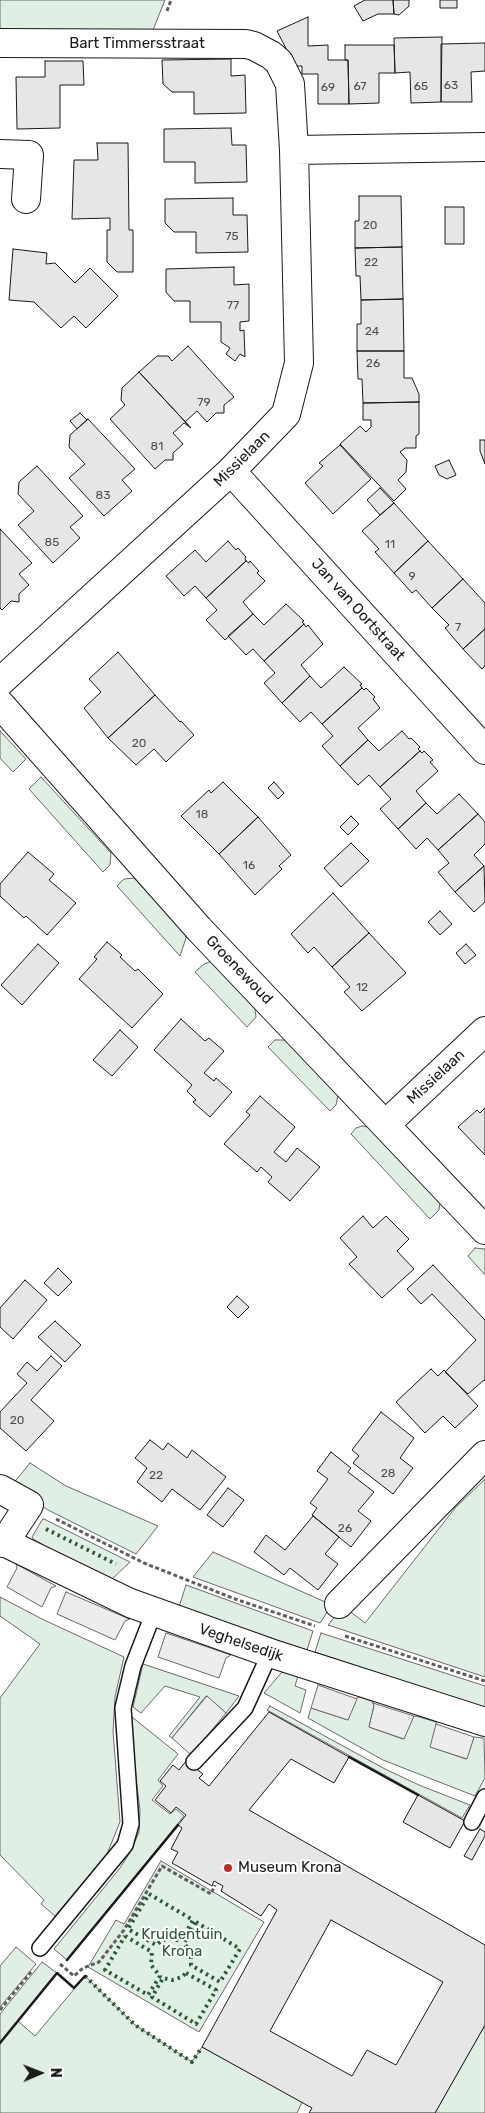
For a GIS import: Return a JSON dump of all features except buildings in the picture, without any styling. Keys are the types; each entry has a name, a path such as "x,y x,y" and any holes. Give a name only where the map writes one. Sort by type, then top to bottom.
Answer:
{"street":[{"name":"Bart Timmersstraat","path":"0,43 246,44 262,49 271,55"},
{"name":"Missielaan","path":"0,682 231,471 286,414 299,363 294,150 290,84 278,62 271,55"},
{"path":"294,150 485,147"},
{"path":"0,154 29,155 26,199"},
{"name":"Jan van Oortstraat","path":"231,471 485,750"},
{"name":"Groenewoud","path":"0,704 199,929 485,1230"},
{"name":"Missielaan","path":"386,1124 485,1031"},
{"path":"339,1604 485,1455"},
{"path":"0,1489 29,1505"},
{"name":"Veghelsedijk","path":"29,1505 2,1541 130,1603 270,1653 485,1722"}],"lane":[{"path":"40,1948 125,1845 131,1824 123,1708 133,1666 154,1612"},
{"path":"194,1762 245,1708 270,1653"},
{"path":"472,1822 485,1797"}],"path":[{"path":"29,1505 144,1563 235,1599 320,1628 339,1604"},
{"path":"338,1634 485,1681"},
{"path":"0,2010 37,1964 40,1948 74,1976 83,1968 99,1962 124,1930 162,1866 211,1894 215,1885"}],"green space":[{"path":"0,0 165,0 153,30 0,33"},
{"path":"0,731 26,759 13,772 0,758"},
{"path":"41,777 111,853 110,865 103,872 29,789"},
{"path":"134,878 185,933 186,938 180,956 117,886 124,879"},
{"path":"212,961 255,1009 256,1017 247,1027 195,972 204,964"},
{"path":"275,1040 286,1040 338,1095 336,1105 330,1111 268,1047"},
{"path":"362,1126 369,1127 440,1202 439,1210 430,1219 351,1134 356,1128"},
{"path":"475,1248 485,1249 485,1275 468,1256"},
{"path":"30,1463 66,1486 158,1526 136,1554 48,1510 12,1485"},
{"path":"485,1479 485,1677 328,1625 343,1606 365,1623 455,1508"},
{"path":"44,1519 130,1562 111,1580 84,1568 33,1539 32,1537"},
{"path":"213,1552 332,1605 320,1623 193,1577"},
{"path":"186,1585 313,1631 307,1650 179,1607"},
{"path":"0,1597 42,1619 124,1657 115,1697 113,1731 120,1822 107,1854 55,1916 41,1904 44,1900 0,1855 0,1698 40,1644 0,1616"},
{"path":"321,1633 485,1686 485,1708 315,1652"},
{"path":"143,1664 239,1696 226,1713 206,1696 172,1738 169,1736 200,1697 165,1686 141,1713 133,1707"},
{"path":"282,1672 298,1676 295,1686 306,1690 300,1713 264,1693"},
{"path":"359,1697 372,1701 374,1706 369,1727 403,1739 412,1717 416,1716 436,1722 437,1726 431,1747 466,1759 474,1737 484,1738 485,1778 475,1796 383,1760 308,1718 311,1708 348,1720 355,1699"},
{"path":"270,1706 385,1769 470,1805 462,1818 267,1710"},
{"path":"132,1717 178,1754 158,1780 163,1786 152,1800 170,1814 176,1809 184,1816 67,1960 54,1949 120,1868 131,1851 139,1832 140,1810 131,1739"},
{"name":"Kruidentuin Krona","path":"161,1861 264,1922 199,2032 88,1967 116,1920 124,1924"},
{"path":"16,1947 36,1964 0,2007 0,1966"},
{"path":"42,1962 57,1973 18,2021 35,2036 85,1976 135,2025 192,2062 202,2047 302,2102 297,2113 0,2113 0,2014"},
{"path":"485,2025 485,2113 435,2113"}],"shaded area":[{"path":"16,1564 56,1586 51,1588 42,1607 7,1587 17,1568"},
{"path":"66,1592 130,1619 125,1621 115,1640 57,1614"},
{"path":"166,1633 231,1655 226,1658 219,1678 158,1657"},
{"path":"318,1685 357,1699 348,1720 311,1708"},
{"path":"207,1696 226,1713 191,1755 172,1738"},
{"path":"373,1703 414,1716 404,1739 369,1727"},
{"path":"436,1724 474,1737 467,1759 430,1747"}],"hedge":[{"path":"46,1529 116,1564"},
{"path":"149,1894 193,1920 181,1941 169,1938 156,1945 128,1929 149,1894"},
{"path":"196,1922 240,1949 220,1982 191,1965 191,1953 184,1943 196,1922"},
{"path":"125,1936 152,1952 151,1965 160,1976 148,1995 105,1970 125,1936"},
{"path":"186,1973 216,1990 196,2024 152,1997 163,1978 172,1980 182,1977 186,1973"},
{"path":"85,1976 135,2025 192,2062 202,2047"}],"wall":[{"path":"349,1757 418,1795"},
{"path":"67,1960 178,1825"},
{"path":"0,2043 57,1973 74,1988 85,1976"}],"place":[{"name":"Museum Krona","path":"228,1868"}]}
